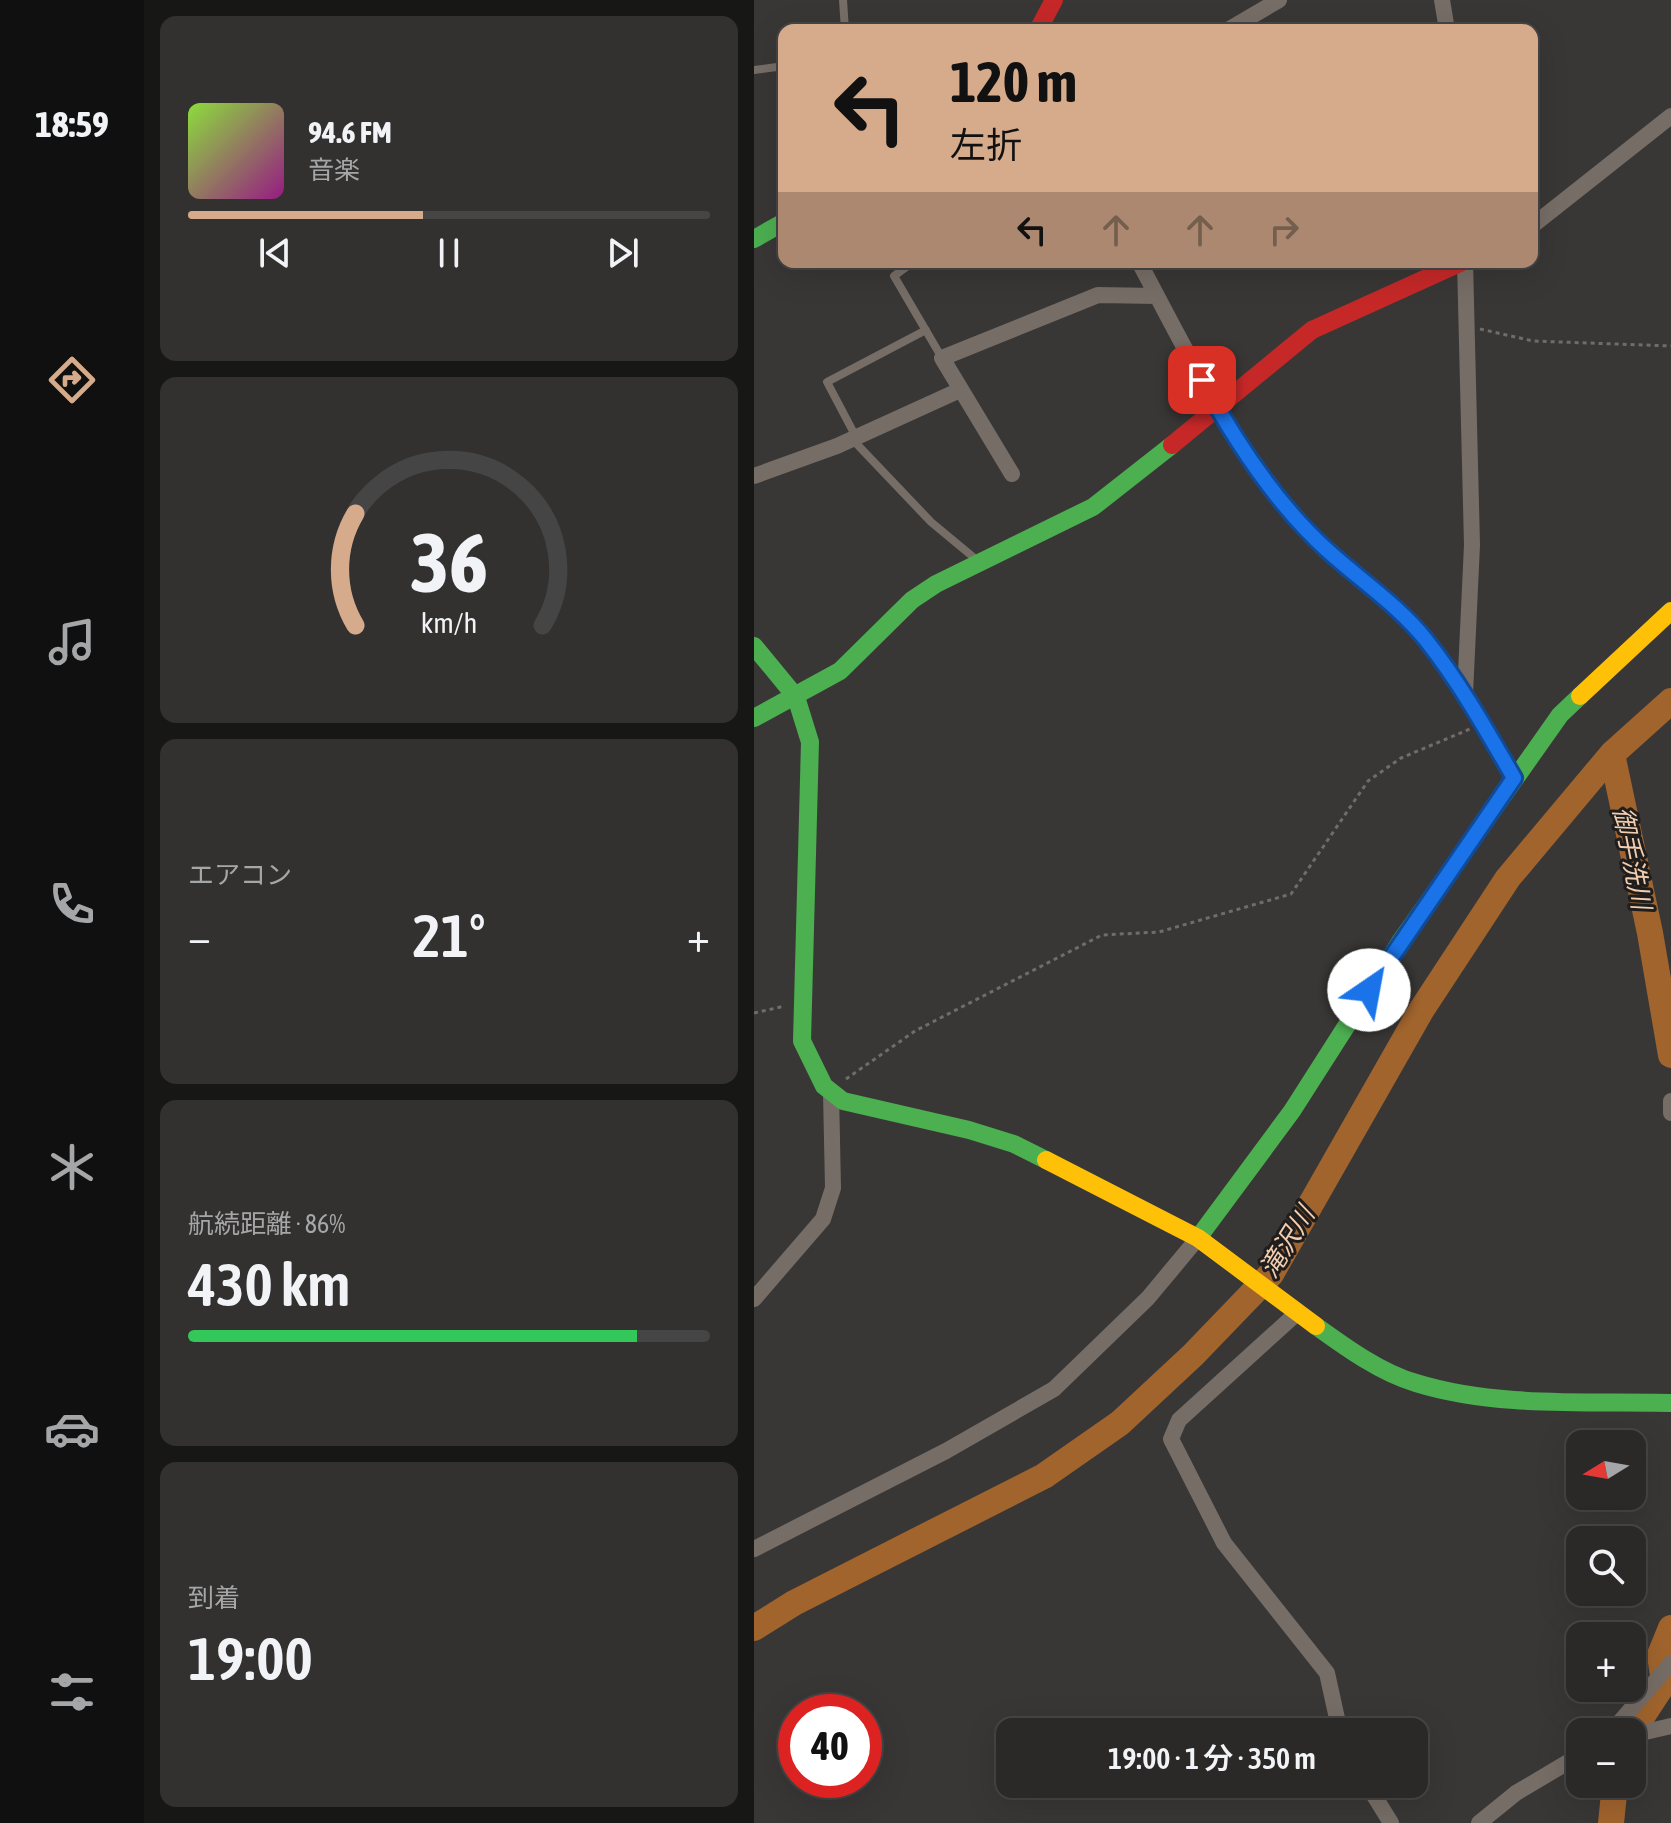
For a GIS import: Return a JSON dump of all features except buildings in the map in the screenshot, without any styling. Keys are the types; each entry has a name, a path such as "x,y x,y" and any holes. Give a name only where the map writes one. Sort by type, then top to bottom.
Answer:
{"street":[{"path":"1041,24 1054,0"},
{"path":"1238,24 1279,0"},
{"path":"1442,0 1446,24"},
{"path":"1538,221 1671,116"},
{"path":"754,239 778,225"},
{"path":"1142,268 1217,408 1286,507 1326,549 1425,638 1465,694 1514,778"},
{"path":"754,718 840,671 912,600 978,562 1093,507 1120,489 1312,330 1451,268"},
{"path":"1464,268 1472,545 1465,694"},
{"path":"1012,474 942,358 1098,295 1157,296"},
{"path":"754,476 854,438 960,390"},
{"path":"754,1549 946,1451 1054,1389 1148,1298 1198,1238 1292,1111 1400,942 1560,715 1671,611"},
{"path":"754,646 796,697 810,742 802,1041 811,1066 831,1092 843,1101 969,1130 1014,1144 1198,1238 1346,1348 1414,1383 1484,1398 1671,1403"},
{"path":"754,1299 823,1219 833,1188 831,1092"},
{"path":"1291,1308 1179,1420 1171,1439 1224,1543 1327,1673 1337,1718"},
{"path":"1623,1718 1671,1663"},
{"path":"1646,1732 1671,1726"},
{"path":"1479,1823 1516,1793 1566,1763"},
{"path":"1376,1798 1391,1823"}],"lane":[{"path":"843,0 845,24"},
{"path":"754,70 778,67"},
{"path":"905,268 894,276 942,358"},
{"path":"926,330 827,382 854,438 922,512 978,562"}],"path":[{"path":"1465,326 1533,341 1671,346"},
{"path":"831,1092 859,1067 915,1031 1102,935 1159,932 1291,894 1368,781 1401,758 1483,724"},
{"path":"754,1013 802,1002"}],"waterway":[{"name":"滝沢川","path":"754,1628 794,1603 1044,1476 1120,1423 1193,1355 1271,1274 1422,1009 1508,878 1612,754 1671,701"},
{"name":"御手洗川","path":"1612,754 1650,933 1671,1055"},
{"path":"1641,1718 1664,1683 1660,1655 1671,1628"},
{"path":"1611,1823 1614,1798"}],"traffic: fast":[{"path":"754,239 778,225"},
{"path":"754,718 840,671 912,600 936,584 1093,507 1172,445"},
{"path":"754,646 796,697 810,742 802,1041 824,1086 843,1101 969,1130 1014,1144 1046,1160"},
{"path":"1198,1238 1292,1111 1400,942 1560,715 1580,696"},
{"path":"1316,1326 1390,1373 1447,1391 1542,1402 1671,1403"}],"traffic: slow":[{"path":"1580,696 1671,611"},
{"path":"1046,1160 1198,1238 1316,1326"}],"traffic: jam":[{"path":"1041,24 1054,0"},
{"path":"1172,445 1312,330 1449,268"}],"route":[{"path":"1202,380 1237,441 1286,507 1326,549 1392,605 1425,638 1465,694 1514,778 1369,990"}]}
